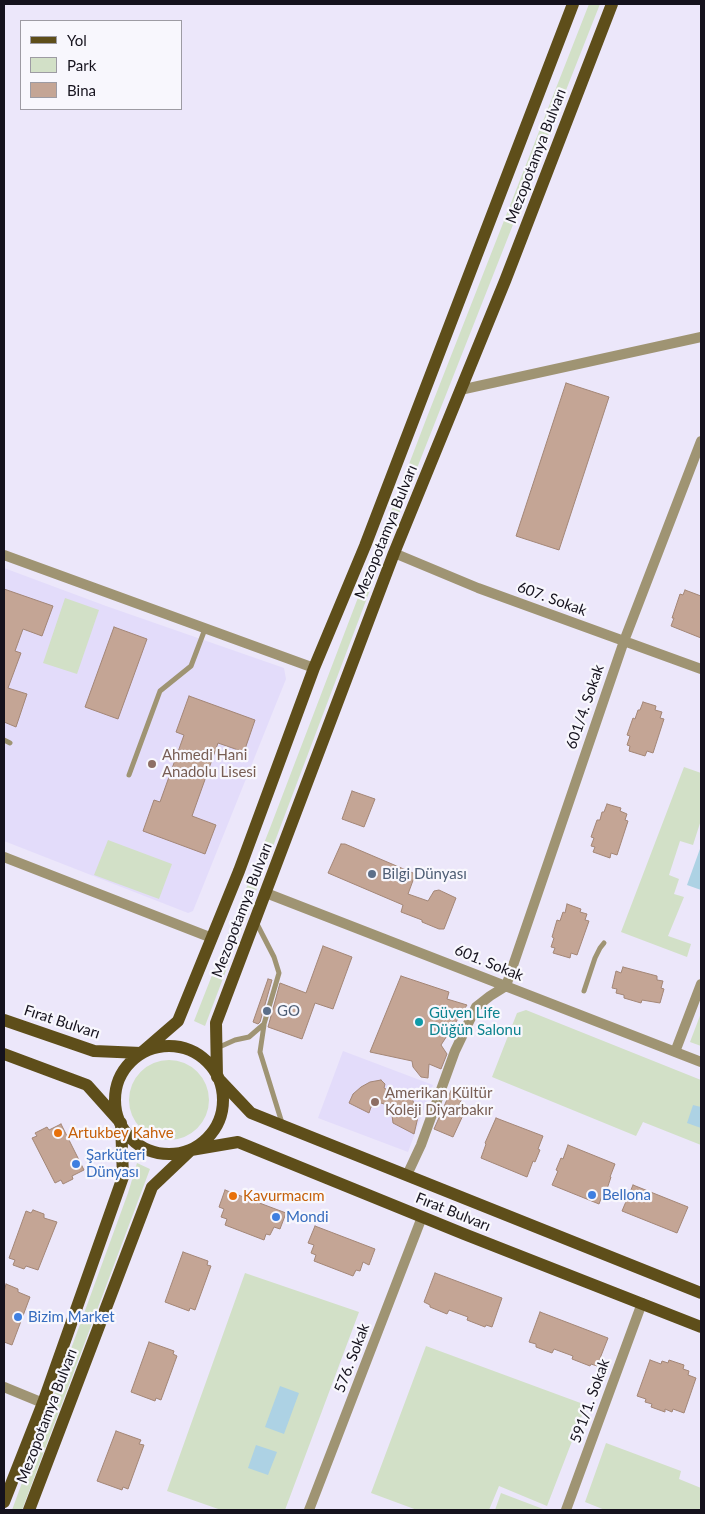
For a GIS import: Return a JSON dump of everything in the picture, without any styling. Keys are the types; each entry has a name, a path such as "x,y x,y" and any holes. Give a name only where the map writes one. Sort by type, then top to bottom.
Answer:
{"main road":[{"name":"Mezopotamya Bulvarı","path":"140,1053 178,1021 239,871 314,668 365,546 573,4"},
{"name":"Mezopotamya Bulvarı","path":"217,1078 216,1023 394,553 505,281 612,4"},
{"name":"Fırat Bulvarı","path":"4,1020 94,1051 140,1053"},
{"path":"4,1054 87,1085 121,1123 130,1138 144,1148 159,1153 176,1154 191,1150 206,1140 217,1126 222,1110 223,1094 217,1078 208,1063 194,1052 176,1047 158,1047 140,1053 120,1077 116,1093 116,1109 121,1123"},
{"name":"Fırat Bulvarı","path":"217,1078 251,1112 701,1293"},
{"name":"Mezopotamya Bulvarı","path":"4,1502 43,1403 123,1176 121,1123"},
{"name":"Fırat Bulvarı","path":"191,1150 238,1142 701,1327"},
{"name":"Mezopotamya Bulvarı","path":"29,1510 152,1187 191,1150"}],"street":[{"path":"460,390 701,337"},
{"name":"601/4. Sokak","path":"506,986 624,641 701,441"},
{"name":"607. Sokak","path":"394,553 478,588 701,669"},
{"path":"4,555 314,668"},
{"path":"4,857 212,938"},
{"name":"601. Sokak","path":"266,893 701,1062"},
{"path":"675,1052 701,984"},
{"path":"406,1175 421,1145 455,1051 476,1007 506,986"},
{"name":"576. Sokak","path":"309,1510 422,1217"},
{"name":"591/1. Sokak","path":"566,1510 642,1303"},
{"path":"4,1387 43,1403"}],"lane":[{"path":"129,775 160,691 191,666 206,628"},
{"path":"4,740 10,743"},
{"path":"255,921 274,957 279,973 264,1024 260,1052 283,1126"},
{"path":"584,991 595,958 604,944"},
{"path":"217,1048 234,1040 249,1037 264,1024"}],"shaded area":[{"name":"Ahmedi Hani Anadolu Lisesi","path":"4,568 284,668 286,679 193,911 188,913 4,841"},
{"name":"Amerikan Kültür Koleji Diyarbakır","path":"343,1051 433,1085 408,1152 318,1118"}],"green space":[{"path":"589,4 600,4 395,524 205,1026 194,1021"},
{"path":"65,598 99,610 77,674 43,663"},
{"path":"684,767 701,773 701,820 693,845 680,841 669,875 679,879 674,894 684,897 668,936 691,944 687,957 621,932"},
{"path":"108,840 172,864 159,899 94,875"},
{"path":"526,1010 701,1080 701,1145 643,1122 636,1136 492,1077 517,1013"},
{"path":"701,1013 701,1046 690,1042"},
{"path":"169,1060 184,1063 197,1072 206,1085 209,1100 206,1115 197,1128 184,1137 169,1140 154,1137 141,1128 132,1115 129,1100 132,1085 141,1072 154,1063"},
{"path":"137,1163 150,1169 22,1510 12,1510 128,1193"},
{"path":"245,1273 359,1312 285,1510 221,1510 167,1491"},
{"path":"426,1346 586,1405 547,1506 499,1486 489,1510 417,1510 371,1493"},
{"path":"606,1443 681,1471 679,1479 701,1488 701,1510 605,1510 585,1502"},
{"path":"501,1493 543,1509 543,1510 495,1510"}],"water":[{"path":"701,846 701,890 687,885"},
{"path":"693,1105 701,1107 701,1128 687,1123"},
{"path":"280,1386 299,1393 284,1434 265,1427"},
{"path":"256,1445 277,1452 268,1475 248,1468"}],"building":[{"path":"566,383 609,397 559,550 516,536"},
{"path":"4,589 53,606 42,636 23,629 15,651 21,653 8,688 27,694 16,727 4,722"},
{"path":"685,590 701,596 701,638 671,626 680,594 683,595"},
{"path":"114,627 147,639 118,719 85,707"},
{"path":"189,696 255,720 244,752 218,743 192,816 216,825 205,854 143,831 154,800 160,802 184,735 176,732"},
{"path":"643,702 656,706 655,710 662,712 660,718 664,719 653,753 647,751 645,756 629,751 630,746 627,745 630,736 627,735 633,718 635,719"},
{"path":"352,791 375,799 364,827 342,819"},
{"path":"607,804 621,808 620,811 627,814 625,820 628,821 617,855 611,853 610,858 593,852 595,847 591,846 594,838 591,837 597,820 600,820"},
{"name":"Bilgi Dünyası","path":"341,844 413,873 415,875 408,894 428,901 434,891 439,890 456,898 444,929 439,929 401,912 403,905 328,873"},
{"path":"567,904 581,909 580,912 587,914 585,920 589,921 577,955 571,953 570,958 553,953 555,948 551,947 557,920 560,921 563,912 565,913"},
{"path":"323,946 352,957 333,1009 315,1003 302,1039 268,1027 280,983 306,993"},
{"path":"623,967 657,976 657,980 663,981 661,988 664,989 660,1003 642,1000 641,1003 624,998 624,995 616,993 617,989 612,988 616,971 621,973"},
{"name":"Güven Life Düğün Salonu","path":"401,976 449,992 447,999 467,1005 441,1045 447,1054 441,1069 429,1064 428,1078 421,1077 413,1067 412,1061 370,1052"},
{"path":"268,979 272,980 258,1024 253,1022"},
{"path":"381,1080 385,1084 384,1088 395,1094 404,1089 411,1097 418,1117 414,1134 393,1123 391,1108 384,1104 378,1102 371,1107 369,1113 349,1103 353,1094 361,1087 370,1082"},
{"path":"453,1086 465,1091 457,1110 464,1113 453,1137 434,1129"},
{"path":"496,1118 543,1136 538,1149 540,1150 535,1162 533,1161 527,1177 481,1158 485,1143"},
{"path":"61,1124 84,1170 72,1176 73,1179 63,1184 61,1180 55,1183 32,1138 37,1136 35,1133 47,1127 49,1130"},
{"path":"568,1145 615,1164 607,1189 605,1188 599,1204 552,1185 558,1171 556,1170 561,1158 563,1159"},
{"path":"633,1185 688,1207 677,1233 622,1211"},
{"path":"225,1190 286,1213 280,1229 274,1227 270,1235 266,1234 264,1240 225,1225 227,1219 221,1217 224,1209 219,1207"},
{"path":"33,1210 44,1214 44,1218 57,1222 38,1270 26,1266 24,1269 13,1265 15,1260 9,1258 26,1211 31,1213"},
{"path":"315,1226 375,1249 369,1265 363,1262 360,1271 356,1270 353,1276 314,1261 316,1255 311,1253 314,1245 308,1243"},
{"path":"183,1252 208,1261 207,1265 211,1266 195,1310 190,1308 189,1311 165,1302"},
{"path":"435,1273 502,1298 492,1327 486,1325 485,1327 467,1320 468,1317 449,1310 447,1314 430,1307 430,1305 424,1302"},
{"path":"6,1284 30,1297 12,1345 4,1342 4,1292"},
{"path":"540,1312 608,1338 597,1366 591,1364 590,1366 572,1359 573,1356 554,1349 552,1353 529,1342"},
{"path":"149,1342 174,1351 173,1354 177,1356 161,1400 156,1398 155,1401 131,1392"},
{"path":"650,1360 661,1364 662,1361 668,1363 669,1360 684,1365 683,1369 689,1371 688,1375 696,1378 684,1413 673,1409 672,1412 665,1409 665,1412 651,1407 652,1404 645,1402 646,1399 637,1396"},
{"path":"116,1431 141,1440 139,1444 144,1445 128,1489 123,1487 122,1490 97,1481"}],"place":[{"name":"Ahmedi Hani Anadolu Lisesi","path":"152,764"},
{"name":"Bilgi Dünyası","path":"372,874"},
{"name":"GO","path":"267,1011"},
{"name":"Güven Life Düğün Salonu","path":"419,1022"},
{"name":"Amerikan Kültür Koleji Diyarbakır","path":"375,1102"},
{"name":"Artukbey Kahve","path":"58,1133"},
{"name":"Şarküteri Dünyası","path":"76,1164"},
{"name":"Bellona","path":"592,1195"},
{"name":"Kavurmacım","path":"233,1196"},
{"name":"Mondi","path":"276,1217"},
{"name":"Bizim Market","path":"18,1317"}]}
